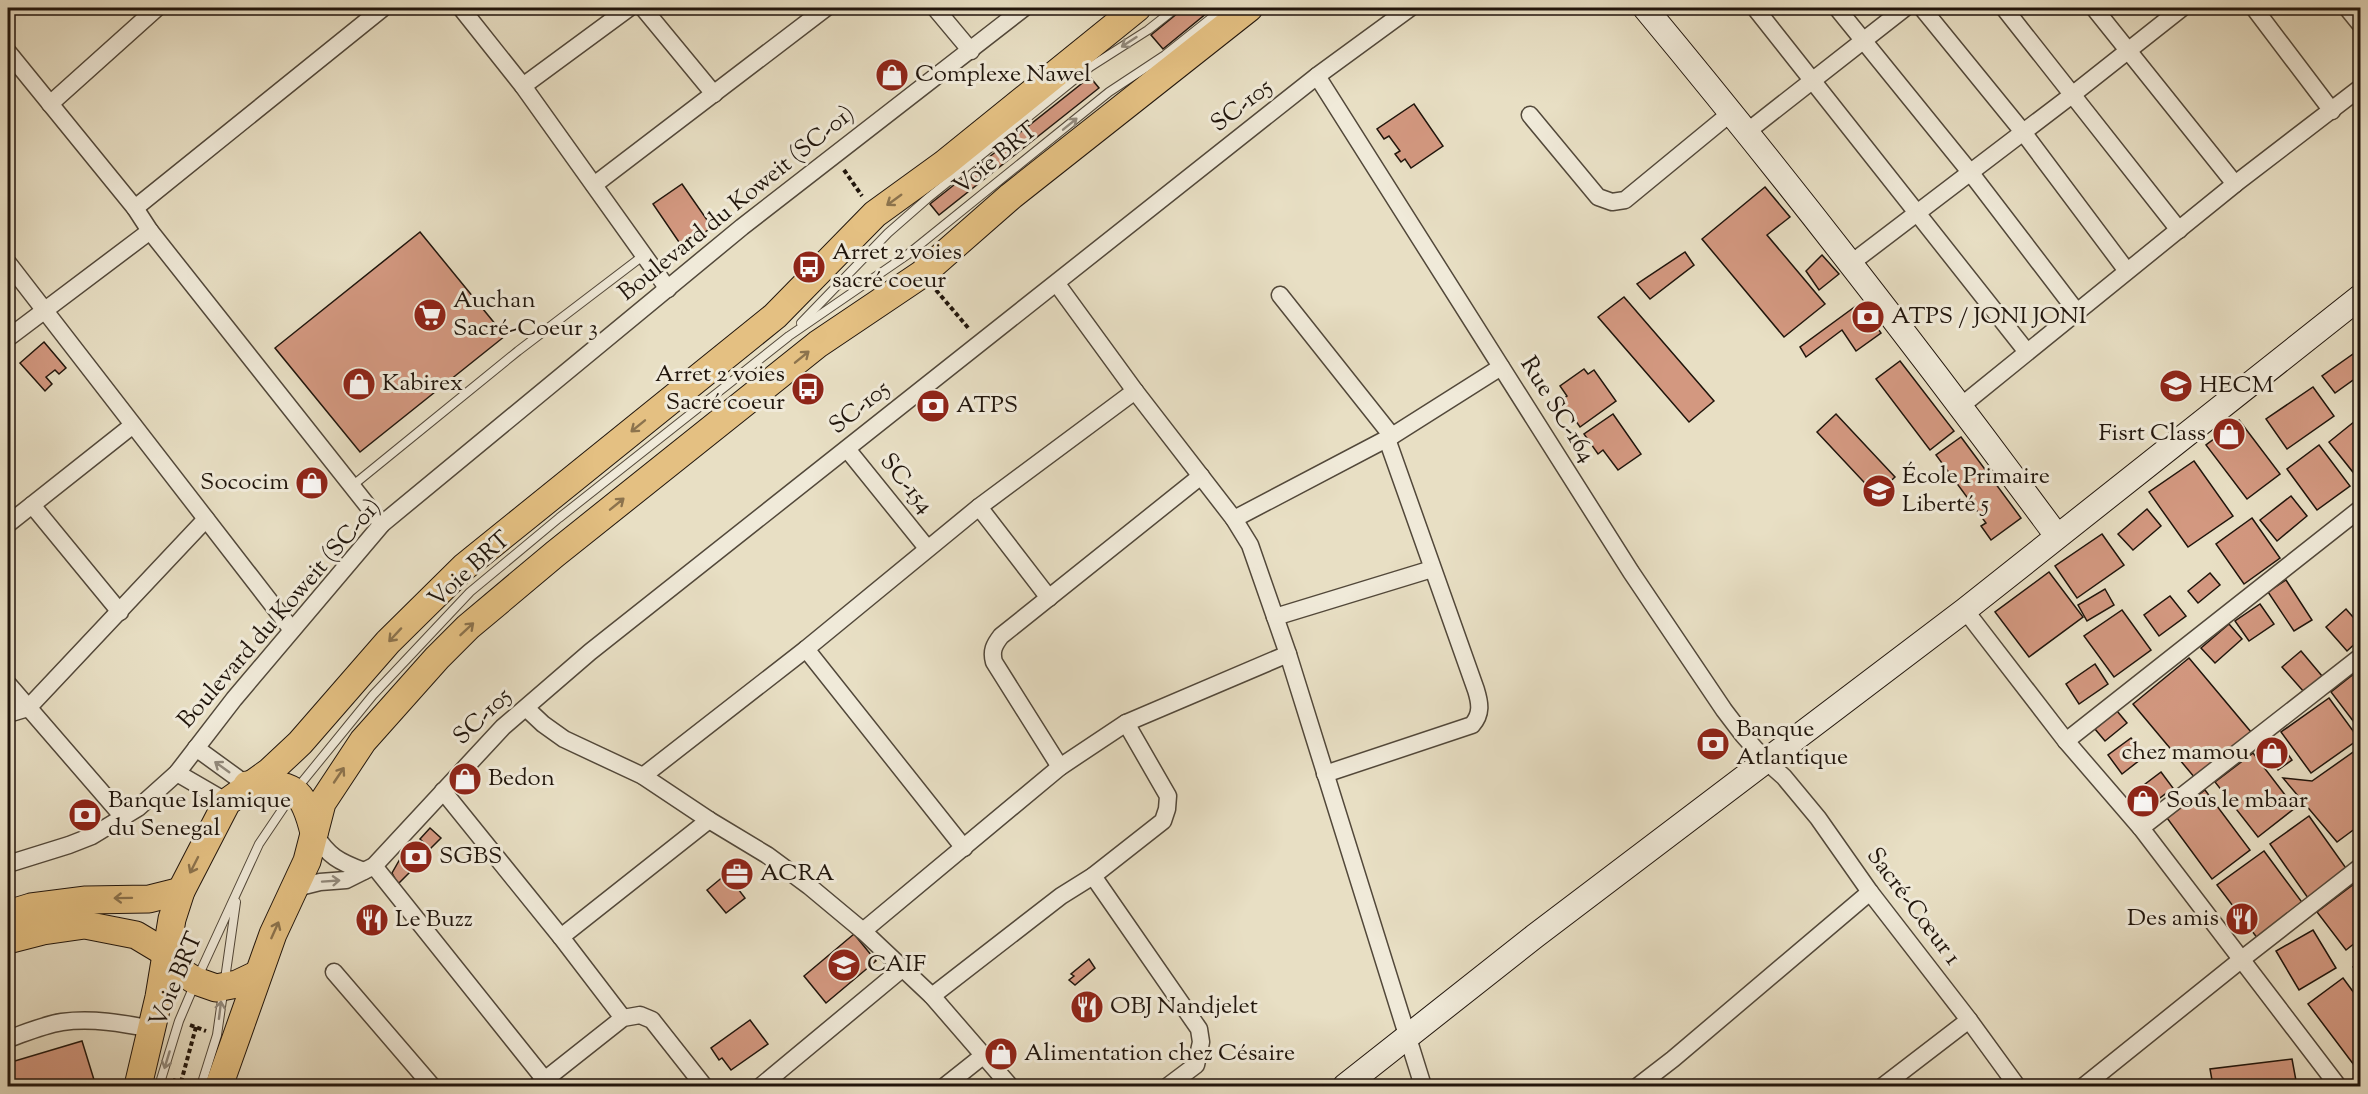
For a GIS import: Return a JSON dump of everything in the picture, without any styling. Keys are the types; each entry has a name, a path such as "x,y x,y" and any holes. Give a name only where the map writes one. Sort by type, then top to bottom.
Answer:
{"main road":[{"path":"138,1086 152,1029 172,919 181,891 237,794 269,772 300,743 388,642 464,567 776,316 875,214 944,164 1137,8"},
{"path":"219,1086 273,934 307,861 322,803 363,741 437,658 468,627 555,554 818,344 922,274 1011,196 1249,8"},
{"path":"237,794 273,784 288,786 301,797 308,809 314,833"},
{"path":"8,914 31,907 86,900 149,899 181,891"},
{"path":"8,940 43,931 85,925 136,935 166,952 178,970 196,981 216,988 237,984 258,974"}],"street":[{"path":"50,104 157,8"},
{"path":"135,208 383,8"},
{"path":"461,8 523,86 668,289"},
{"path":"643,8 714,94"},
{"path":"594,185 826,8"},
{"path":"934,8 971,51"},
{"name":"Boulevard du Koweit (SC-01)","path":"8,864 92,836 124,818 177,773 292,630 382,524 833,155 1024,8"},
{"name":"SC-105","path":"296,888 320,882 346,880 369,868 503,727 590,652 1317,76 1410,8"},
{"path":"1646,8 1748,131 1961,406 2057,536"},
{"path":"1755,8 2027,352"},
{"path":"1837,8 1970,172 2077,312"},
{"path":"1748,131 1905,8"},
{"path":"1922,8 2023,132 2127,271"},
{"path":"2004,8 2179,230"},
{"path":"2094,8 2235,184"},
{"path":"1850,264 2182,8"},
{"path":"2254,8 2331,111"},
{"path":"2347,8 2361,24"},
{"path":"523,86 624,9"},
{"path":"8,52 135,208 150,231 382,524"},
{"name":"Rue SC-164","path":"1317,76 1631,572 1724,710 1766,761"},
{"path":"1961,406 2235,184 2361,88"},
{"path":"1530,115 1598,197 1611,202 1625,200 1732,112"},
{"path":"8,338 150,231"},
{"path":"8,263 292,630"},
{"path":"1057,284 1135,391 1234,519 1255,555 1423,1086"},
{"path":"1280,295 1389,437 1480,705 1479,715 1472,725 1325,774"},
{"path":"1345,1086 1408,1039 1535,936 1965,610 2361,297"},
{"path":"1234,519 1389,437 1501,367"},
{"path":"643,776 806,649 979,507 1135,391"},
{"path":"8,524 133,425"},
{"name":"SC-154","path":"847,449 927,548"},
{"path":"1060,767 994,662 992,654 994,645 1001,636 1201,476"},
{"path":"32,505 120,612"},
{"path":"979,507 1049,598"},
{"path":"2066,741 2361,509"},
{"path":"8,714 28,708 206,519"},
{"path":"1275,617 1432,569"},
{"path":"1965,610 2066,741 2141,828 2338,1086"},
{"path":"806,649 964,848"},
{"path":"863,931 1060,767 1126,723 1288,654"},
{"path":"2141,828 2358,664"},
{"path":"8,684 124,818"},
{"path":"526,708 564,739 643,776 767,855 863,931 903,968 932,996 1010,1086"},
{"path":"932,996 1061,896 1093,876 1163,821 1168,796 1126,723"},
{"path":"196,748 237,794"},
{"name":"Sacré-Cœur 1","path":"1766,761 1784,777 1818,818 1870,892 2017,1086"},
{"path":"177,773 237,794"},
{"path":"442,791 561,937 623,1018"},
{"path":"561,937 709,820"},
{"path":"314,833 324,849 342,863 369,868 540,1083 623,1018 640,1014 652,1020 704,1086"},
{"path":"2084,1086 2242,958 2361,867"},
{"path":"1093,876 1199,1029 1201,1042 1196,1065 1168,1086"},
{"path":"1638,1086 1870,892"},
{"path":"761,1086 903,968"},
{"path":"334,972 432,1086"},
{"path":"1883,1086 1969,1020"},
{"path":"8,1039 36,1029 68,1022 115,1022 152,1029"},
{"path":"945,1086 984,1055"}],"lane":[{"name":"Voie BRT","path":"789,336 888,233 928,198 1090,67 1148,30 1176,8"},
{"name":"Voie BRT","path":"159,1086 179,1021 259,844 294,792 373,695 470,592 559,518 789,336 907,255 1109,92 1165,55 1224,8"},
{"path":"352,486 518,351 644,255"},
{"name":"Voie BRT","path":"201,1086 217,1035 238,890"}],"path":[{"path":"833,155 875,214"},
{"path":"922,274 980,342"},
{"path":"179,1021 217,1035"},
{"path":"182,1082 196,1027"}],"building":[{"path":"1184,8 1213,8 1163,49 1151,35"},
{"path":"1090,77 1099,88 939,215 930,204"},
{"path":"1414,104 1443,146 1411,168 1405,159 1401,162 1395,154 1400,151 1389,136 1384,139 1377,129"},
{"path":"682,184 712,227 683,248 653,204"},
{"path":"1765,187 1790,217 1767,235 1825,304 1784,337 1702,239"},
{"path":"420,232 505,336 360,452 275,348"},
{"path":"1685,252 1694,265 1650,299 1637,284"},
{"path":"1822,255 1839,274 1819,290 1806,271"},
{"path":"1624,297 1714,401 1689,422 1598,317"},
{"path":"1860,303 1881,333 1856,351 1842,330 1806,357 1800,347"},
{"path":"44,342 66,368 59,374 55,370 46,377 52,384 45,391 20,363"},
{"path":"2353,354 2360,365 2360,375 2335,393 2322,376"},
{"path":"1900,361 1954,431 1930,450 1876,379"},
{"path":"1584,369 1588,374 1594,370 1616,401 1580,427 1561,400 1567,396 1560,386"},
{"path":"2313,387 2334,416 2287,449 2266,419"},
{"path":"1613,414 1641,454 1618,470 1603,450 1598,454 1584,434"},
{"path":"1836,414 1895,477 1876,495 1817,432"},
{"path":"2360,417 2360,481 2329,442"},
{"path":"2239,420 2280,474 2247,499 2206,445"},
{"path":"1961,437 2021,518 1991,540 1981,526 1986,523 1936,455"},
{"path":"2319,445 2350,486 2317,510 2287,469"},
{"path":"2194,461 2233,516 2188,547 2149,492"},
{"path":"2291,496 2307,516 2277,541 2260,520"},
{"path":"2147,509 2161,526 2133,550 2118,534"},
{"path":"2252,518 2280,558 2244,584 2216,544"},
{"path":"2102,534 2124,565 2077,598 2055,566"},
{"path":"2049,572 2083,617 2029,657 1995,612"},
{"path":"2210,573 2220,585 2198,603 2188,591"},
{"path":"2286,580 2312,620 2294,631 2268,592"},
{"path":"2105,589 2114,605 2087,621 2078,605"},
{"path":"2170,596 2186,616 2159,636 2144,615"},
{"path":"2260,604 2274,624 2249,641 2235,621"},
{"path":"2346,609 2360,625 2360,639 2347,651 2326,627"},
{"path":"2122,610 2151,650 2114,677 2084,636"},
{"path":"2229,624 2242,639 2215,663 2201,648"},
{"path":"2301,651 2322,676 2304,692 2282,667"},
{"path":"2189,658 2251,732 2195,778 2133,704"},
{"path":"2095,664 2108,684 2079,704 2066,684"},
{"path":"2355,673 2360,680 2360,730 2331,692"},
{"path":"2329,698 2359,739 2311,773 2281,732"},
{"path":"2117,711 2127,723 2105,741 2095,729"},
{"path":"2131,738 2145,756 2122,774 2108,755"},
{"path":"2277,739 2292,760 2278,770 2263,749"},
{"path":"2359,748 2360,825 2337,842 2283,778 2312,781"},
{"path":"2253,753 2295,808 2258,837 2215,782"},
{"path":"2161,772 2173,788 2148,807 2136,791"},
{"path":"2205,790 2250,850 2212,879 2167,818"},
{"path":"2309,816 2348,871 2308,898 2270,844"},
{"path":"430,828 441,838 430,849 420,839"},
{"path":"418,843 427,855 398,884 392,873 404,852"},
{"path":"2264,851 2304,905 2258,939 2217,885"},
{"path":"736,866 745,878 735,885 745,898 726,913 707,890"},
{"path":"2354,884 2360,893 2360,939 2346,950 2317,912"},
{"path":"2313,930 2336,968 2299,990 2276,951"},
{"path":"854,934 876,961 826,1003 804,976"},
{"path":"1089,959 1095,968 1075,985 1069,980 1074,976 1071,974"},
{"path":"2360,961 2360,977 2353,967"},
{"path":"2343,978 2360,1001 2360,1073 2308,1004"},
{"path":"750,1020 768,1044 731,1070 722,1058 719,1060 711,1048"},
{"path":"82,1041 95,1083 82,1086 14,1086 8,1063"},
{"path":"2292,1059 2297,1086 2213,1086 2210,1069"},
{"path":"174,1079 191,1085 191,1086 172,1086"}],"place":[{"name":"Complexe Nawel","path":"892,75"},
{"name":"Arret 2 voies sacré coeur","path":"809,267"},
{"name":"Auchan Sacré-Coeur 3","path":"430,315"},
{"name":"ATPS / JONI JONI","path":"1868,317"},
{"name":"Kabirex","path":"359,384"},
{"name":"HECM","path":"2176,386"},
{"name":"Arret 2 voies Sacré coeur","path":"808,389"},
{"name":"ATPS","path":"933,406"},
{"name":"Fisrt Class","path":"2229,434"},
{"name":"Sococim","path":"312,483"},
{"name":"École Primaire Liberté 5","path":"1879,491"},
{"name":"Banque Atlantique","path":"1713,744"},
{"name":"chez mamou","path":"2272,753"},
{"name":"Bedon","path":"465,779"},
{"name":"Sous le mbaar","path":"2143,801"},
{"name":"Banque Islamique du Senegal","path":"85,815"},
{"name":"SGBS","path":"416,857"},
{"name":"ACRA","path":"737,874"},
{"name":"Des amis","path":"2242,919"},
{"name":"Le Buzz","path":"372,920"},
{"name":"CAIF","path":"844,965"},
{"name":"OBJ Nandjelet","path":"1087,1007"},
{"name":"Alimentation chez Césaire","path":"1001,1054"}]}
